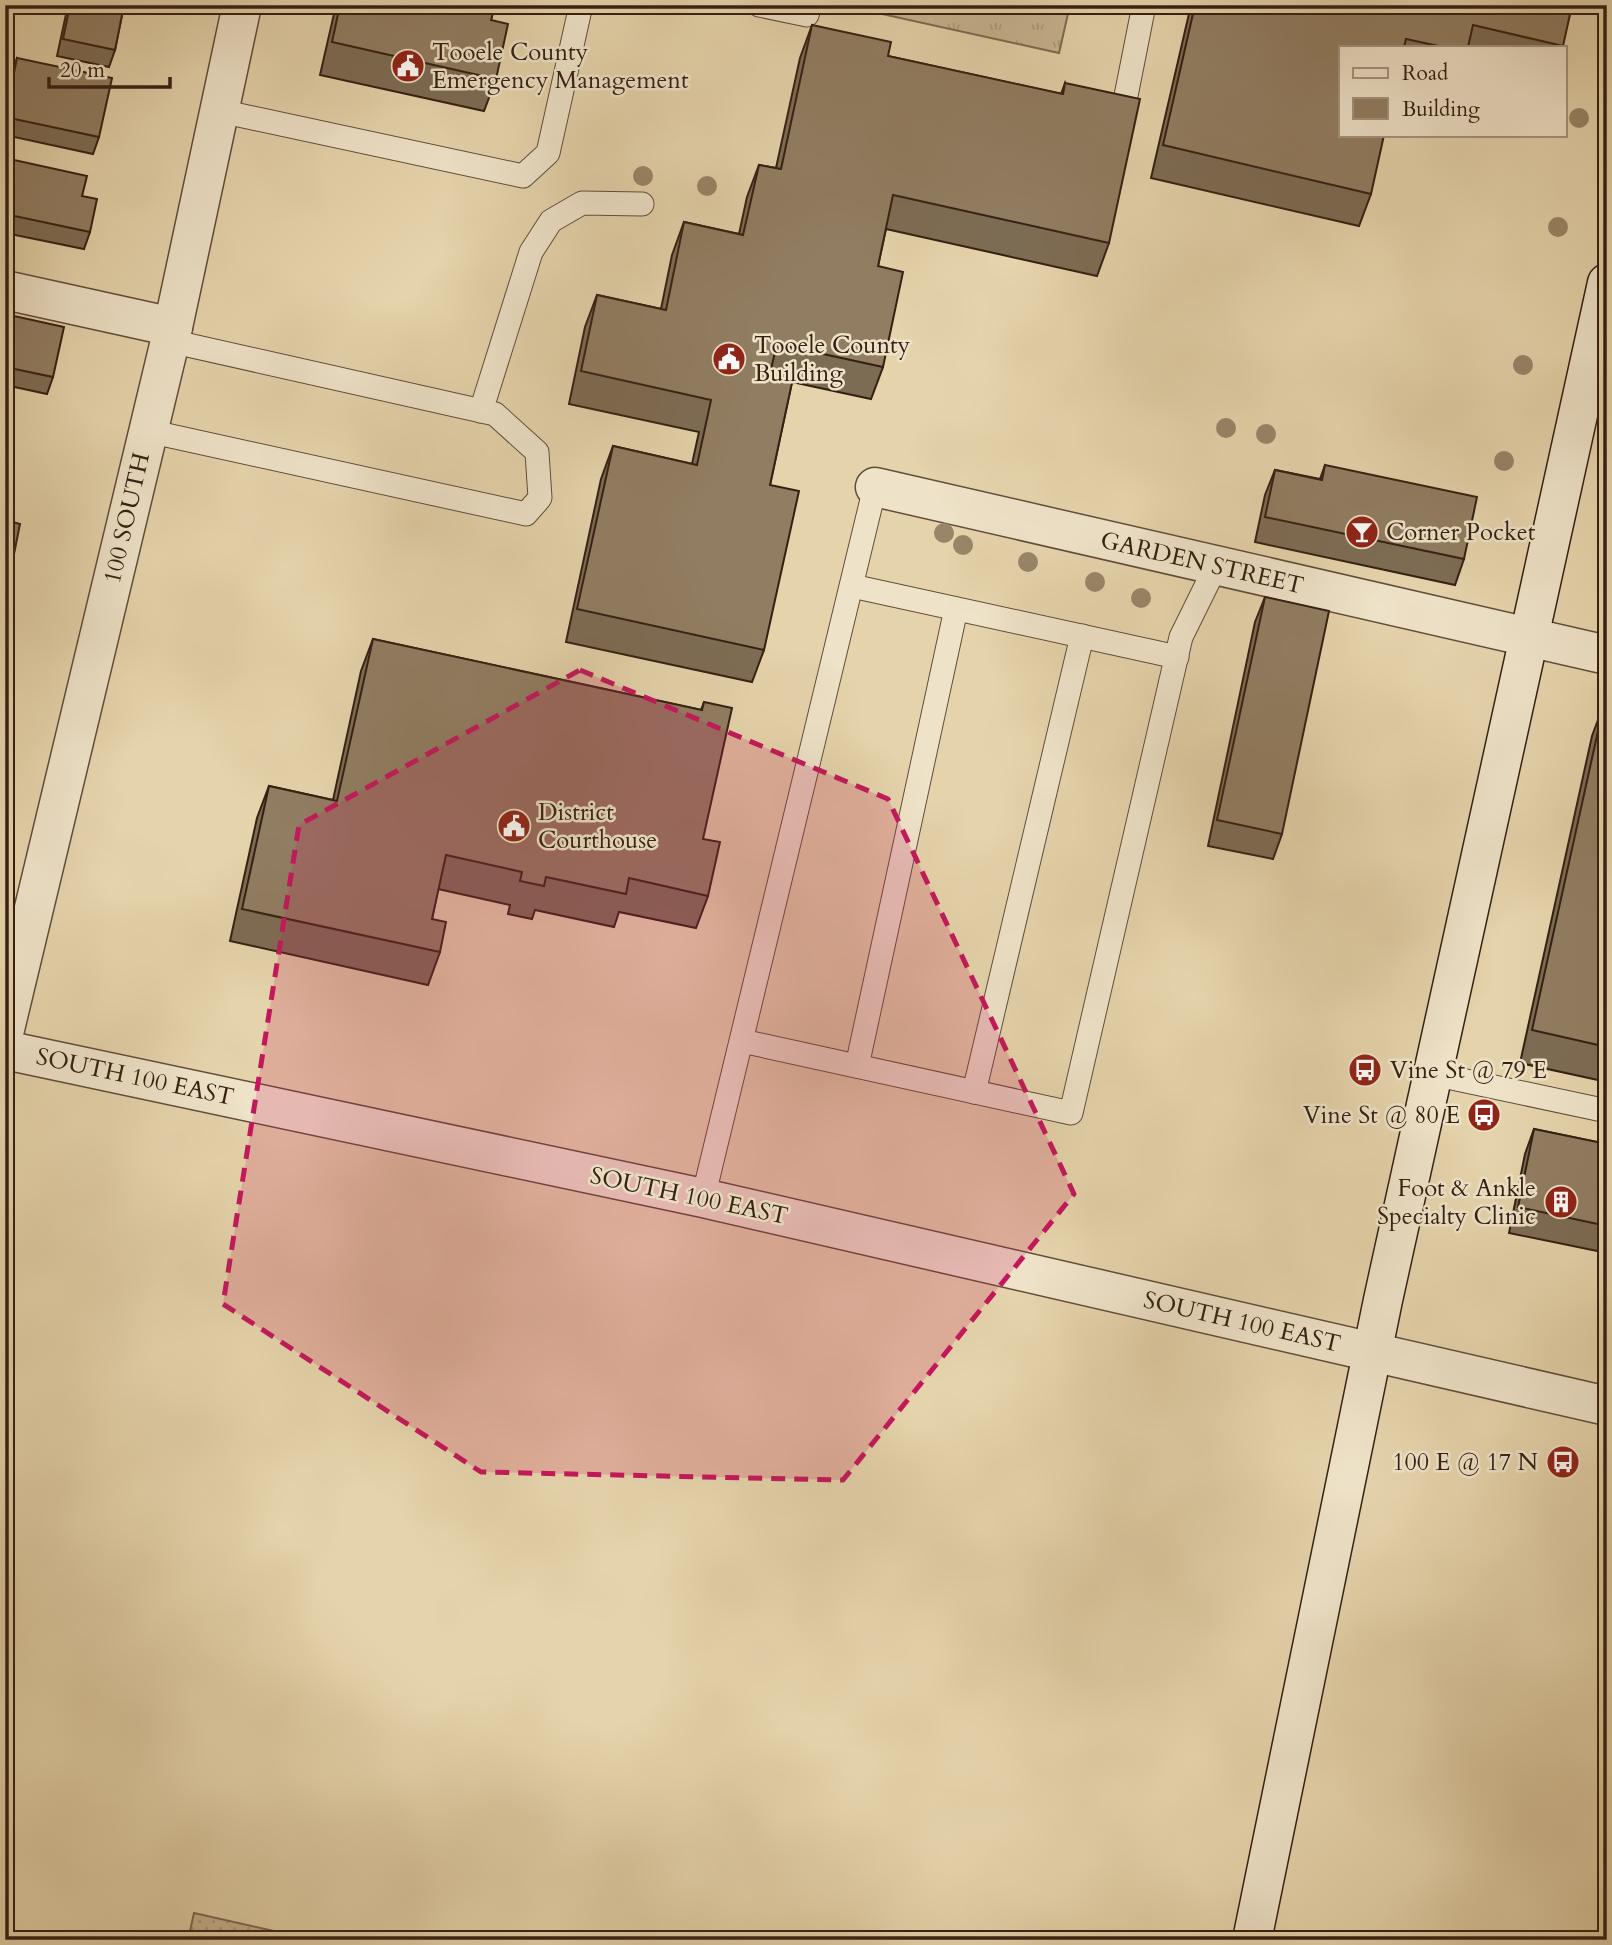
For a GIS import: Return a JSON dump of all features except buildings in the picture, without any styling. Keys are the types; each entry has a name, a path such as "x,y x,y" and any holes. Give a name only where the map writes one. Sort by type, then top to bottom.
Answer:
{"street":[{"name":"100 SOUTH","path":"5,1029 172,334 242,5"},
{"path":"1252,1940 1372,1352 1607,283"},
{"path":"5,290 172,334"},
{"name":"GARDEN STREET","path":"875,487 1607,655"},
{"name":"SOUTH 100 EAST","path":"5,1050 703,1198 1607,1406"}],"lane":[{"path":"220,111 523,176 548,153 581,5"},
{"path":"759,5 807,15 810,5"},
{"path":"1124,106 1144,5"},
{"path":"481,411 531,252 551,222 582,203 642,204"},
{"path":"148,431 526,514 540,498 537,452 495,414 172,334"},
{"path":"703,1198 875,487"},
{"path":"742,1041 1071,1113 1181,637 1216,566"},
{"path":"852,586 1177,657"},
{"path":"857,1066 956,609"},
{"path":"974,1092 1082,636"},
{"path":"1433,1074 1607,1111"}],"highlighted area":[{"path":"580,670 888,799 1074,1194 843,1480 481,1472 223,1304 299,825"}],"green space":[{"path":"883,5 1070,5 1059,53 882,14"},
{"path":"194,1913 314,1940 188,1940"}],"place":[{"name":"Tooele County Emergency Management","path":"408,66"},
{"name":"Tooele County Building","path":"729,359"},
{"name":"Corner Pocket","path":"1362,532"},
{"name":"District Courthouse","path":"514,826"},
{"name":"Vine St @ 79 E","path":"1365,1070"},
{"name":"Vine St @ 80 E","path":"1484,1115"},
{"name":"Foot & Ankle Specialty Clinic","path":"1561,1202"},
{"name":"100 E @ 17 N","path":"1563,1462"}]}
